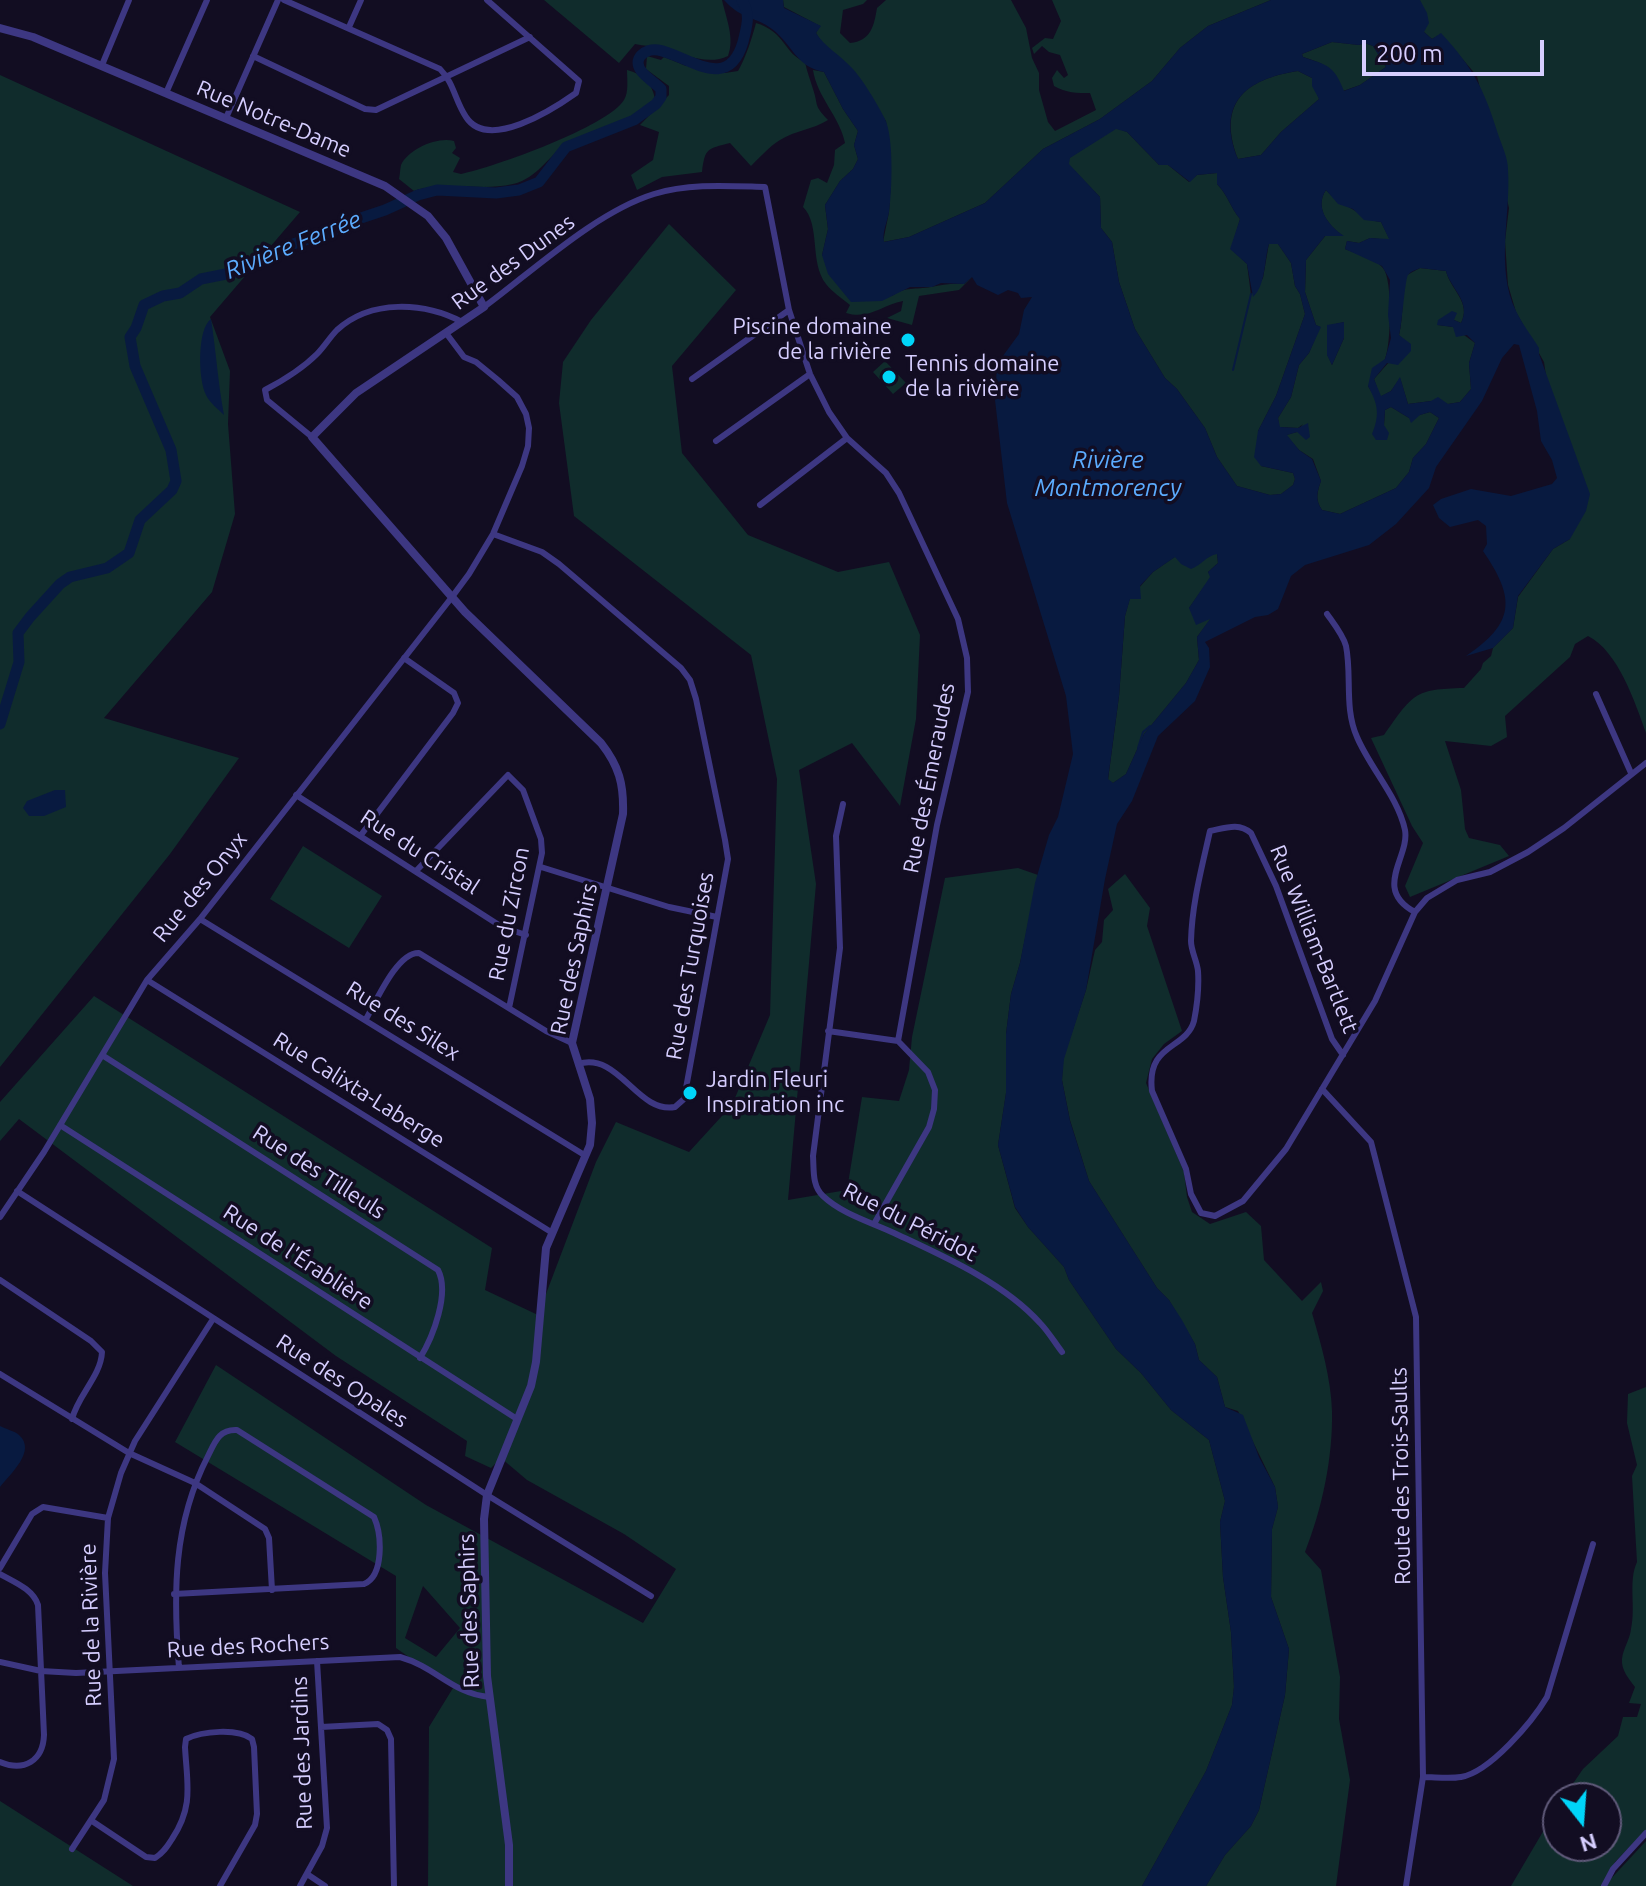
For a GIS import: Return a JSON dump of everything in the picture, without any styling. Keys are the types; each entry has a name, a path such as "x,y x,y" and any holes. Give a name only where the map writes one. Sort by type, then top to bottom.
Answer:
{"street":[{"path":"166,93 207,0"},
{"path":"226,118 278,0"},
{"path":"284,0 427,61 447,76 466,118 480,130 504,129 530,119 576,93 579,81 487,0"},
{"path":"349,27 361,0"},
{"path":"102,65 126,1"},
{"name":"Rue Notre-Dame","path":"0,28 33,37 102,65 385,186 428,216 446,238 484,307"},
{"path":"253,56 365,109 385,107 530,37"},
{"name":"Rue des Dunes","path":"312,437 356,393 484,307 590,228 637,200 678,189 765,187"},
{"name":"Rue des Émeraudes","path":"765,187 789,310 810,374 829,412 847,438 886,473 899,493 958,619 967,658 968,692 937,825 898,1041"},
{"name":"Rue des Saphirs","path":"462,322 445,313 411,306 384,308 358,316 338,329 299,371 265,390 267,400 312,437 452,597 601,743 614,759 621,775 623,814 572,1043 590,1099 590,1145 546,1248 531,1386 487,1495 484,1519 489,1697 509,1845 509,1886"},
{"path":"692,379 789,310"},
{"name":"Rue des Onyx","path":"0,1217 60,1125 147,980 200,919 452,597 493,534 528,446 526,414 517,397 476,362 464,357 446,333"},
{"path":"716,441 810,374"},
{"path":"760,505 847,438"},
{"name":"Rue des Turquoises","path":"493,534 542,552 559,564 670,656 690,680 728,859 681,1104 664,1107 595,1060 578,1064"},
{"path":"1327,614 1346,643 1349,707 1357,737 1397,809 1405,831 1405,842 1393,876 1404,904 1415,912"},
{"path":"361,835 458,703 454,693 404,658"},
{"path":"1596,694 1631,773"},
{"path":"1322,1089 1386,981 1415,912 1427,898 1457,880 1490,872 1528,852 1564,828 1646,763"},
{"name":"Rue du Zircon","path":"417,870 508,775 523,790 541,839 541,867 509,1008"},
{"name":"Rue du Cristal","path":"296,795 502,927 526,935"},
{"name":"Rue du Péridot","path":"843,804 836,836 840,948 813,1156 815,1184 820,1195 833,1204 970,1272 1019,1302 1042,1324 1062,1352"},
{"name":"Rue William-Bartlett","path":"1322,1089 1286,1149 1243,1201 1215,1216 1201,1213 1191,1194 1186,1169 1152,1091 1150,1078 1161,1053 1187,1034 1193,1025 1198,972 1191,941 1194,929 1192,911 1210,831 1244,827 1251,833 1276,886 1332,1039 1343,1055"},
{"path":"541,867 669,907 717,917"},
{"name":"Rue des Silex","path":"200,919 586,1156"},
{"path":"366,1019 400,961 412,952 426,956 546,1031 572,1043"},
{"name":"Rue Calixta-Laberge","path":"147,980 551,1232"},
{"path":"828,1031 898,1041 928,1072 935,1090 934,1109 922,1142 874,1224"},
{"name":"Rue des Tilleuls","path":"102,1055 438,1270 443,1279 439,1308 432,1338 420,1358"},
{"name":"Route des Trois-Saults","path":"1322,1089 1371,1142 1416,1317 1423,1777 1406,1886"},
{"name":"Rue de l'Érablière","path":"60,1125 517,1419"},
{"name":"Rue des Opales","path":"17,1191 487,1495 651,1596"},
{"path":"0,1280 91,1341 102,1352 102,1362 74,1410 72,1419"},
{"name":"Rue de la Rivière","path":"72,1849 104,1800 114,1759 104,1560 108,1518 129,1453 213,1319"},
{"path":"0,1374 129,1453 195,1483 265,1529 269,1538 272,1590"},
{"path":"174,1594 364,1584 372,1581 377,1574 379,1529 374,1517 237,1430 228,1429 219,1435 195,1483 177,1554 174,1594 179,1668"},
{"path":"0,1762 18,1768 32,1763 43,1746 35,1597 0,1571 32,1514 43,1507 108,1518"},
{"path":"1423,1777 1461,1777 1479,1770 1539,1711 1547,1697 1593,1544"},
{"name":"Rue des Rochers","path":"0,1662 41,1671 76,1673 400,1657 417,1662 471,1695 489,1697"},
{"name":"Rue des Jardins","path":"300,1886 322,1846 327,1828 317,1661"},
{"path":"321,1727 378,1724 387,1730 391,1739 394,1886"},
{"path":"92,1821 146,1857 155,1858 162,1854 181,1826 189,1801 186,1739 196,1734 244,1733 252,1739 254,1747 257,1814 250,1836 220,1886"},
{"path":"1604,1886 1619,1861 1646,1833"},
{"path":"307,1874 325,1886"}],"green space":[{"path":"544,0 722,0 730,49 728,56 712,60 635,44 619,63"},
{"path":"783,0 867,0 843,10 840,33 850,43 867,36 877,8 886,0 1011,0 1026,28 1032,58 1039,73 1039,90 1048,122 1055,131 1096,110 1090,93 1076,93 1054,86 1052,78 1057,70 1064,78 1068,75 1060,55 1042,46 1034,54 1032,48 1045,38 1053,39 1061,21 1052,0 1271,0 1208,26 1180,48 1152,81 1100,119 1043,149 985,203 909,237 883,242 891,179 886,121 824,46 816,33 820,26 784,7"},
{"path":"1420,0 1646,0 1646,733 1624,678 1608,653 1588,636 1575,644 1570,657 1505,716 1507,737 1491,746 1445,741 1461,790 1465,829 1469,838 1500,845 1509,856 1410,897 1405,886 1423,843 1371,738 1384,735 1416,696 1434,690 1464,688 1491,656 1493,648 1513,628 1518,597 1553,549 1570,539 1544,362 1516,312 1508,285 1505,241 1509,208 1477,76 1441,34 1432,39 1424,32"},
{"path":"756,23 773,32 805,62 817,105 828,120 780,140 751,166 730,143 708,151 702,172 662,177 637,190 631,175 653,160 659,132 640,125 669,95 669,86 646,69 647,56 661,60 664,57 686,66 717,65 725,73 738,71"},
{"path":"1332,42 1373,46 1386,67 1360,85 1343,91 1328,68 1302,54"},
{"path":"627,70 646,80 655,99 634,114 572,141 522,181 501,186 438,186 414,191 399,179 405,159 432,142 454,141 456,148 452,153 460,158 453,172 461,174 523,155 574,133 613,111 624,100"},
{"path":"813,70 824,72 858,131 854,145 858,159 825,205 828,229 822,255 892,296 906,290 964,284 973,276 959,290 919,296 912,325 887,318 901,311 903,301 862,315 846,313 850,305 828,287 821,275 812,224 803,207 811,180 818,178 827,183 834,165 835,150 845,143"},
{"path":"1298,71 1312,78 1319,99 1281,132 1261,155 1238,159 1231,123 1240,97 1263,80"},
{"path":"0,75 300,212 210,317 230,371 228,424 235,514 212,592 104,718 239,758 170,854 0,1067"},
{"path":"1116,128 1127,132 1159,165 1168,165 1189,182 1197,175 1217,173 1217,184 1240,219 1231,249 1247,264 1251,295 1263,278 1269,243 1278,244 1291,263 1305,314 1276,396 1258,431 1261,466 1293,473 1293,485 1281,494 1270,495 1237,486 1217,457 1205,428 1177,389 1165,378 1135,329 1119,282 1112,242 1101,228 1100,197 1069,165 1069,158"},
{"path":"1326,190 1336,200 1365,217 1381,222 1390,240 1370,238 1359,243 1347,241 1345,249 1380,265 1388,285 1390,327 1387,352 1368,386 1377,401 1378,419 1384,425 1385,410 1391,407 1409,418 1430,412 1439,418 1426,444 1413,458 1409,472 1396,488 1340,514 1322,510 1317,496 1321,481 1313,459 1299,450 1286,435 1297,432 1303,424 1298,428 1279,427 1278,418 1291,397 1299,365 1309,353 1320,327 1316,325 1305,292 1306,260 1326,235 1342,235 1324,215 1323,196","holes":["1344,322 1344,338 1332,365 1327,354 1327,326"]},
{"path":"669,224 736,290 672,366 682,453 748,535 838,572 889,562 920,635 916,719 900,806 852,743 799,770 816,884 788,1200 847,1190 862,1097 899,1101 909,1070 912,1037 945,878 1018,868 1038,875 1011,994 1006,1034 1006,1093 998,1145 1015,1208 1064,1267 1069,1280 1116,1349 1141,1373 1171,1410 1209,1440 1225,1501 1220,1522 1223,1577 1231,1632 1232,1705 1206,1771 1142,1886 428,1886 429,1727 453,1688 396,1648 396,1576 175,1442 216,1365 426,1505 643,1623 676,1569 624,1534 527,1480 501,1458 491,1468 465,1456 467,1441 336,1356 19,1119 0,1141 0,1102 94,996 492,1248 485,1290 538,1315 596,1162 616,1122 689,1152 732,1105 770,1015 777,779 751,655 574,516 559,403 563,362 591,320","holes":["423,1586 460,1628 436,1657 405,1638"]},
{"path":"1420,268 1446,271 1464,309 1461,323 1454,320 1438,325 1453,327 1475,343 1469,363 1471,389 1460,402 1408,404 1400,378 1391,391 1380,397 1374,379 1406,343 1399,335 1405,282 1407,275"},
{"name":"Tennis domaine de la rivière","path":"885,361 906,383 893,394 873,372"},
{"path":"1217,553 1218,563 1208,572 1211,577 1189,608 1212,617 1197,637 1199,660 1186,683 1144,734 1126,774 1113,783 1108,780 1125,616 1130,598 1153,572 1176,556"},
{"path":"303,846 382,896 349,948 270,899"},
{"path":"1125,874 1150,908 1147,926 1182,1031 1164,1044 1152,1059 1146,1083 1184,1172 1192,1212 1210,1224 1246,1212 1261,1226 1264,1260 1302,1301 1321,1282 1323,1291 1312,1313 1330,1386 1331,1447 1317,1518 1305,1552 1321,1570 1340,1677 1339,1719 1350,1780 1336,1886 1206,1886 1225,1855 1251,1826 1259,1810 1285,1695 1289,1649 1271,1597 1272,1529 1278,1507 1275,1487 1238,1411 1225,1407 1217,1377 1199,1360 1195,1344 1169,1300 1157,1288 1089,1181 1070,1120 1062,1080 1063,1059 1086,990 1095,950 1102,942 1104,920 1113,910 1108,889"},
{"path":"1646,1387 1646,1830 1622,1855 1622,1782 1574,1782 1583,1769 1618,1736 1623,1717 1637,1717 1641,1704 1629,1703 1635,1687 1622,1663 1632,1621 1633,1577 1637,1562 1632,1476 1637,1465 1627,1423 1628,1394"},
{"path":"0,1801 133,1886 0,1886"},
{"path":"1542,1833 1542,1862 1615,1862 1603,1886 1511,1886"},
{"path":"1646,1841 1646,1886 1606,1886 1606,1884"}],"water":[{"name":"Rivière Montmorency","path":"724,0 783,0 784,8 821,26 816,33 851,67 870,92 885,119 890,139 891,191 884,242 909,237 985,203 1043,149 1100,119 1152,81 1180,48 1208,26 1271,0 1420,0 1429,23 1424,32 1432,39 1441,33 1470,69 1488,104 1506,156 1506,277 1518,316 1539,348 1590,494 1586,511 1570,539 1553,549 1518,596 1513,628 1493,648 1466,656 1482,644 1502,621 1505,597 1494,568 1483,551 1487,544 1486,526 1478,520 1450,527 1439,518 1433,505 1441,499 1471,489 1511,496 1552,484 1557,478 1552,460 1541,441 1537,411 1519,345 1514,344 1502,358 1482,401 1436,467 1429,488 1396,524 1369,545 1305,565 1291,576 1278,609 1205,642 1209,648 1210,667 1195,701 1158,736 1132,801 1117,824 1086,990 1064,1059 1062,1080 1070,1121 1089,1181 1157,1288 1182,1320 1195,1344 1199,1360 1217,1377 1225,1407 1243,1415 1259,1457 1275,1487 1278,1507 1272,1529 1271,1597 1289,1649 1285,1695 1259,1810 1251,1826 1225,1855 1206,1886 1142,1886 1206,1771 1232,1705 1231,1632 1223,1577 1220,1522 1225,1501 1209,1440 1171,1410 1141,1373 1116,1349 1069,1280 1064,1267 1028,1227 1015,1207 998,1145 1006,1093 1006,1034 1011,994 1035,883 1049,835 1058,817 1073,754 1066,696 1007,503 995,400 997,364 1019,334 1024,310 1032,297 1021,298 1018,293 1008,290 998,295 977,285 972,277 964,284 910,287 882,301 851,302 828,274 822,255 828,229 825,205 858,159 854,145 858,131 824,72 807,65 772,29","holes":["1332,42 1365,43 1373,46 1386,67 1360,85 1344,91 1333,71 1302,54","1298,71 1312,78 1312,86 1319,99 1281,132 1261,155 1238,159 1232,140 1233,109 1240,97 1263,80","1116,129 1127,132 1159,165 1168,165 1190,182 1197,175 1217,173 1217,184 1240,219 1230,249 1247,264 1253,297 1262,279 1269,244 1278,244 1291,263 1305,314 1276,396 1258,431 1254,457 1261,466 1293,473 1293,485 1281,494 1270,495 1237,486 1217,457 1205,428 1177,389 1165,378 1135,329 1119,282 1112,242 1101,228 1100,197 1069,164 1070,158","1326,190 1338,204 1353,209 1364,220 1381,222 1389,239 1370,238 1359,243 1347,241 1345,249 1382,266 1390,280 1388,315 1391,338 1385,359 1372,368 1368,386 1377,410 1372,434 1376,440 1387,440 1389,433 1384,425 1385,410 1391,407 1409,418 1411,423 1420,415 1430,412 1439,418 1426,444 1413,458 1409,472 1396,488 1340,514 1322,510 1317,496 1321,481 1312,459 1299,450 1287,435 1297,432 1306,440 1310,437 1308,423 1298,428 1280,427 1278,418 1291,397 1299,365 1309,353 1321,327 1316,325 1305,292 1306,260 1325,236 1344,236 1329,222 1322,210","1420,268 1446,271 1462,302 1464,315 1461,323 1454,320 1457,313 1452,311 1438,320 1437,325 1453,327 1456,337 1467,335 1475,343 1469,363 1471,389 1460,402 1448,404 1438,397 1408,404 1400,377 1391,391 1381,396 1374,379 1387,363 1398,365 1411,351 1411,344 1399,335 1407,278","1217,554 1218,563 1208,572 1210,577 1189,608 1196,625 1210,619 1197,637 1199,660 1186,683 1144,734 1126,774 1113,783 1108,779 1125,616 1130,599 1141,599 1140,586 1153,572 1175,557 1191,569"]},
{"path":"211,319 224,415 207,398 201,378 201,343 206,324"},
{"path":"1344,322 1344,338 1332,365 1327,355 1327,325"},
{"path":"55,790 65,790 66,807 44,816 29,816 23,808 27,801"},
{"path":"0,1426 19,1435 25,1448 20,1462 0,1487"}],"waterway":[{"name":"Rivière Ferrée","path":"0,724 19,662 18,633 60,584 70,577 107,568 129,553 140,520 172,490 176,481 171,450 135,366 130,337 144,305 163,296 180,293 201,279 241,271 287,246 333,231 343,224 418,195 437,190 496,193 519,190 539,182 566,147 634,120 656,104 661,97 661,89 639,67 639,59 644,53 658,50 706,67 717,69 727,66 736,57 746,31 747,16 742,0"},
{"path":"1233,370 1251,294"},
{"path":"1138,748 1143,732 1150,726"}],"place":[{"name":"Piscine domaine de la rivière","path":"908,340"},
{"name":"Tennis domaine de la rivière","path":"889,377"},
{"name":"Jardin Fleuri Inspiration inc","path":"690,1093"}]}
